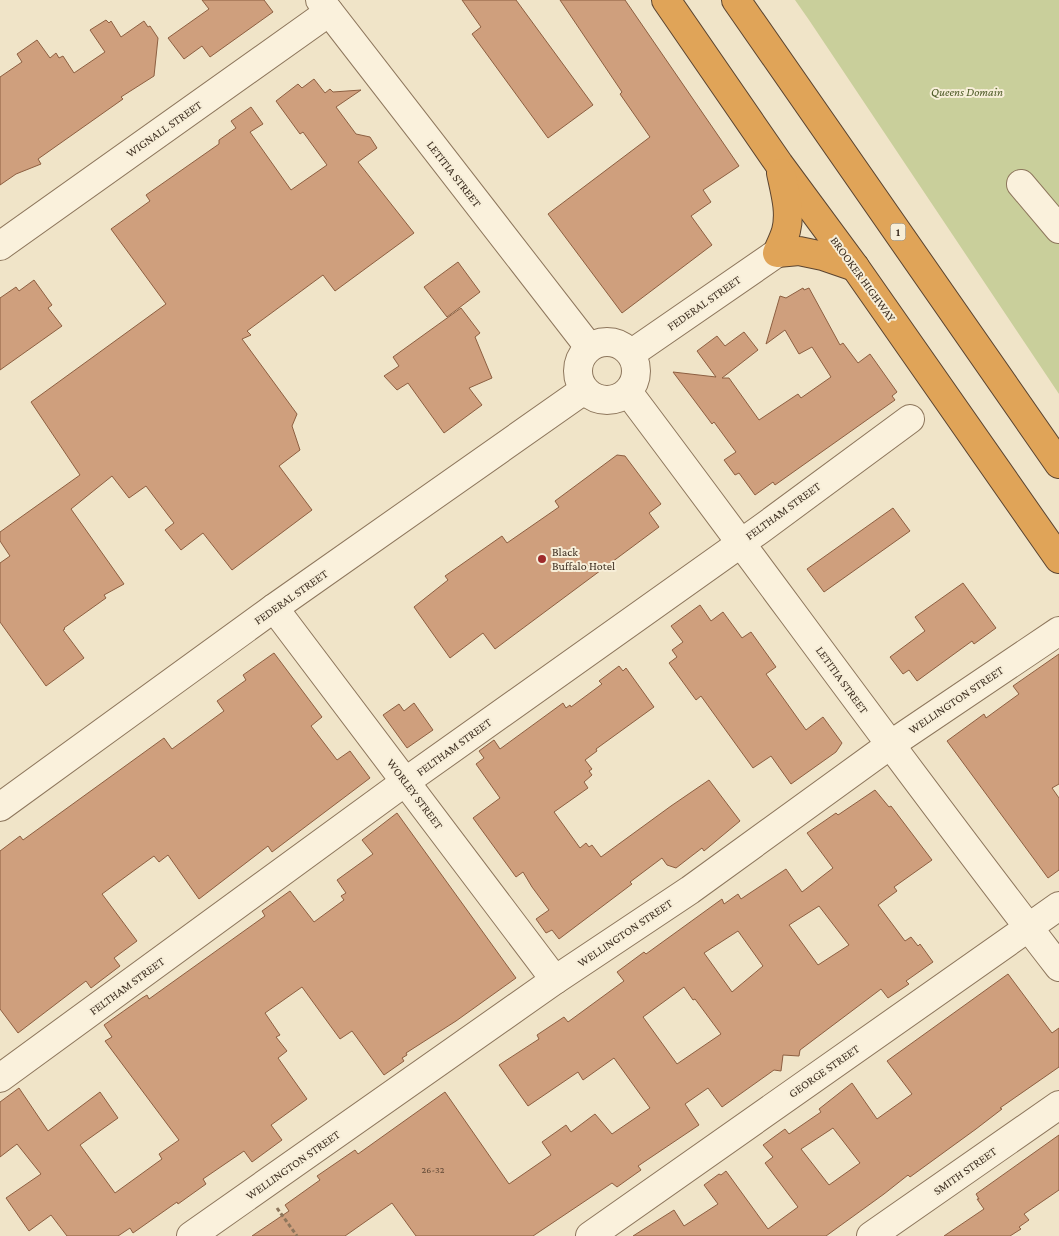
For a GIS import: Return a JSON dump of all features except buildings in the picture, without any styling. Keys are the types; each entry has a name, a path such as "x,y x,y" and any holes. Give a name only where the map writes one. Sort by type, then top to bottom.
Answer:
{"highway":[{"name":"BROOKER HIGHWAY","path":"666,0 779,164 856,267 1059,559"},
{"name":"1","path":"736,0 1059,464"},
{"path":"779,164 788,206 786,230 777,253 799,251 823,256 856,267"}],"street":[{"name":"WIGNALL STREET","path":"0,246 324,6"},
{"name":"LETITIA STREET","path":"324,6 589,347"},
{"path":"1021,184 1059,229"},
{"name":"FEDERAL STREET","path":"632,353 777,253"},
{"path":"612,341 623,345 632,353 636,363 637,374 634,384 628,392 618,398 606,400 594,397 584,390 578,372 579,362 589,347 600,342 612,341"},
{"name":"FEDERAL STREET","path":"0,806 274,608 584,390"},
{"name":"LETITIA STREET","path":"628,392 890,745 1059,967"},
{"name":"FELTHAM STREET","path":"0,1078 405,782 910,419"},
{"name":"WORLEY STREET","path":"274,608 555,980"},
{"name":"WELLINGTON STREET","path":"191,1236 555,980 690,890 890,745 1059,631"},
{"name":"GEORGE STREET","path":"590,1236 1059,906"},
{"name":"SMITH STREET","path":"871,1236 1059,1105"}],"path":[{"path":"262,1187 297,1236"}],"green space":[{"name":"Queens Domain","path":"795,0 1059,0 1059,394 809,20"}],"place":[{"name":"Black Buffalo Hotel","path":"542,559"}]}
